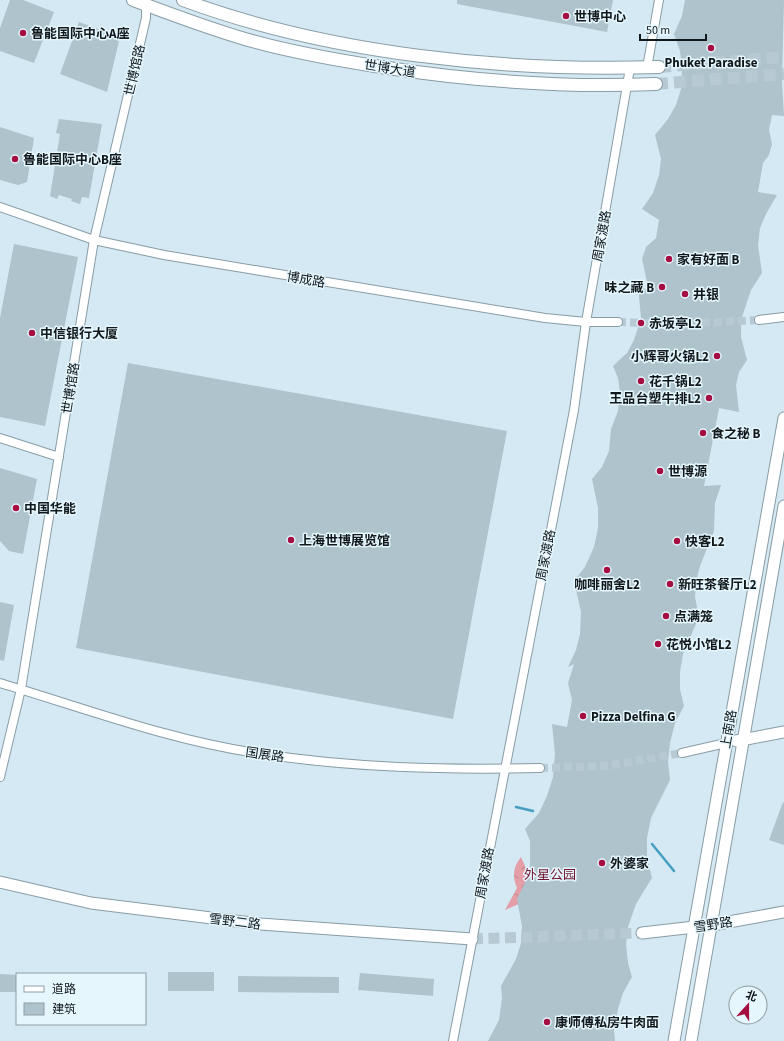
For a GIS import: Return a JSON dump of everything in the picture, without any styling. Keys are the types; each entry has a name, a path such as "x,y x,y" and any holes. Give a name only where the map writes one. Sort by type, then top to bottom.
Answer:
{"main road":[{"name":"世博大道","path":"133,0 146,2 182,19 246,40 354,63 454,78 542,85 627,86 656,84"},
{"name":"世博大道","path":"183,0 247,21 354,45 458,61 544,66 630,68 653,67"},
{"name":"上南路","path":"674,1041 784,418"},
{"name":"上南路","path":"691,1041 784,506"},
{"path":"726,743 784,732"},
{"name":"雪野二路","path":"0,882 91,903 260,924 472,939"},
{"name":"雪野路","path":"642,933 693,928 784,912"}],"street":[{"path":"653,67 659,0"},
{"name":"世博馆路","path":"0,777 21,689 94,240 146,18 146,2"},
{"name":"周家渡路","path":"453,1041 504,768 574,410 586,322 630,68"},
{"name":"博成路","path":"0,207 94,240 164,255 545,318 586,322 618,322"},
{"path":"759,320 784,317"},
{"path":"0,438 59,456"},
{"name":"国展路","path":"0,682 128,723 224,747 256,753 371,765 540,768"},
{"path":"682,753 726,743"}],"green space":[{"path":"521,857 536,891 530,899 505,910 517,888 514,880 514,872 516,864"}],"building":[{"name":"鲁能国际中心A座","path":"10,0 23,0 54,12 34,63 0,51 0,28"},
{"name":"世博中心","path":"457,0 613,0 607,32 457,4"},
{"name":"世博源","path":"685,0 784,0 782,82 784,116 772,115 769,130 772,144 769,155 763,163 758,192 777,195 760,228 758,245 762,273 751,290 741,320 741,337 747,360 739,372 736,385 739,412 719,408 704,486 721,485 715,503 714,531 700,566 696,582 695,597 699,617 683,654 680,672 680,689 684,706 675,723 670,743 668,762 670,780 651,818 647,838 647,857 652,878 636,904 628,927 626,944 628,963 632,977 623,993 618,1009 614,1031 615,1041 488,1041 499,1020 502,998 501,986 516,959 521,943 522,926 517,899 530,872 530,841 525,829 539,813 547,796 553,777 555,754 552,724 567,727 572,700 568,683 574,664 568,667 576,650 580,634 581,612 574,581 585,567 594,547 598,528 598,508 592,479 602,467 609,451 611,429 618,411 620,393 618,378 613,366 627,353 634,340 641,318 638,285 649,291 642,259 646,247 656,238 659,220 642,209 653,193 659,175 661,159 655,135 668,119 676,105 681,89 682,70 680,51 674,34 682,16"},
{"path":"79,22 120,37 107,92 60,74"},
{"path":"59,119 102,124 89,198 82,197 80,204 71,201 72,199 59,195 57,199 50,196 60,134 56,133"},
{"name":"鲁能国际中心B座","path":"0,127 34,138 27,182 18,185 0,180"},
{"name":"中信银行大厦","path":"14,244 78,257 45,426 0,417 0,318"},
{"name":"上海世博展览馆","path":"128,363 507,431 453,719 76,648"},
{"name":"中国华能","path":"0,468 37,479 23,554 9,551 0,541"},
{"path":"0,602 14,605 4,661 0,660"},
{"path":"783,802 784,803 784,845 769,840"},
{"path":"168,972 214,972 214,991 168,991"},
{"path":"360,973 434,979 433,996 358,990"},
{"path":"0,974 16,975 16,992 0,992"},
{"path":"238,976 339,977 339,993 238,992"}],"waterway":[{"path":"516,807 533,811"},
{"path":"652,844 674,871"}],"tunnel":[{"path":"659,67 784,57"},
{"path":"656,84 784,74"},
{"path":"618,322 678,324 759,320"},
{"path":"540,768 606,766 682,753"},
{"path":"472,939 642,933"}],"place":[{"name":"世博中心","path":"566,16"},
{"name":"鲁能国际中心A座","path":"23,33"},
{"name":"Phuket Paradise","path":"711,48"},
{"name":"鲁能国际中心B座","path":"15,159"},
{"name":"家有好面 B","path":"669,259"},
{"name":"味之藏 B","path":"662,287"},
{"name":"井银","path":"685,294"},
{"name":"赤坂亭L2","path":"641,323"},
{"name":"中信银行大厦","path":"32,333"},
{"name":"小辉哥火锅L2","path":"717,356"},
{"name":"花千锅L2","path":"641,381"},
{"name":"王品台塑牛排L2","path":"709,398"},
{"name":"食之秘 B","path":"703,433"},
{"name":"世博源","path":"660,471"},
{"name":"中国华能","path":"16,508"},
{"name":"上海世博展览馆","path":"291,540"},
{"name":"快客L2","path":"677,541"},
{"name":"咖啡丽舍L2","path":"607,570"},
{"name":"新旺茶餐厅L2","path":"670,584"},
{"name":"点满笼","path":"666,616"},
{"name":"花悦小馆L2","path":"658,644"},
{"name":"Pizza Delfina G","path":"583,716"},
{"name":"外婆家","path":"602,863"},
{"name":"康师傅私房牛肉面","path":"547,1022"}],"park label":[{"name":"外星公园","path":"550,874"}]}
